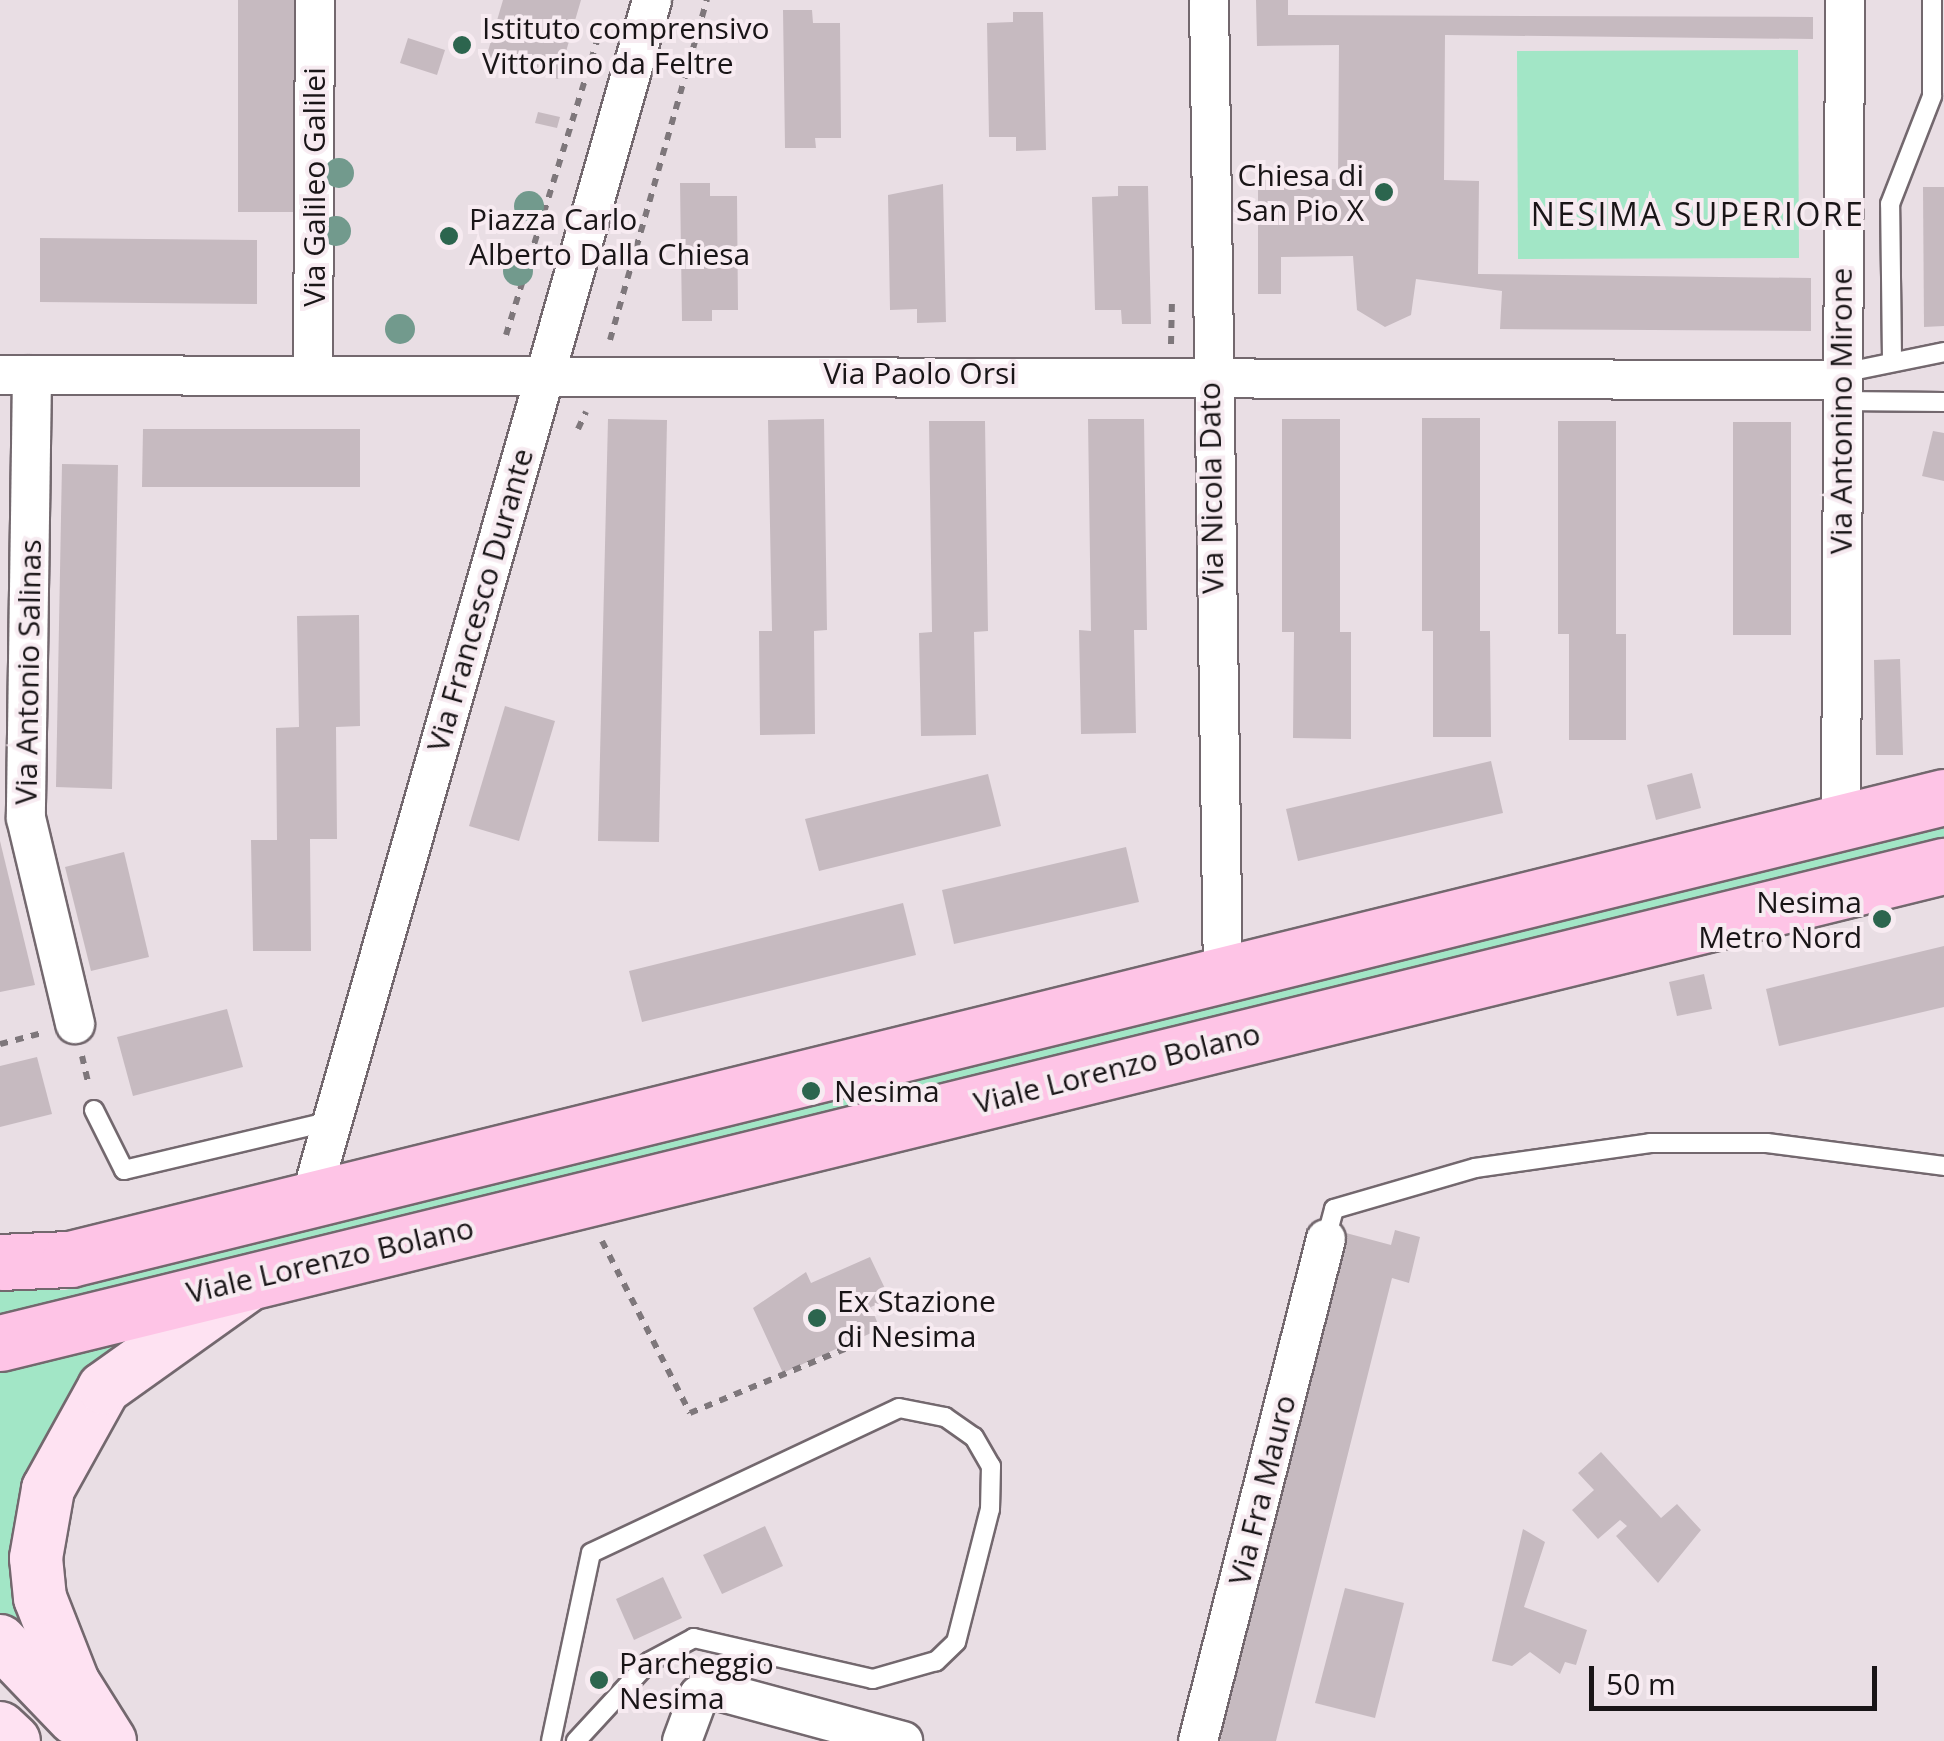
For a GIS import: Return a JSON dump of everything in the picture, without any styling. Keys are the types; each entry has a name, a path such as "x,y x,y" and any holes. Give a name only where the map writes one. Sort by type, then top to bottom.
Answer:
{"main road":[{"name":"Viale Lorenzo Bolano","path":"0,1262 70,1259 1944,797"},
{"name":"Viale Lorenzo Bolano","path":"0,1343 1944,866"},
{"path":"110,1741 73,1682 40,1598 36,1558 48,1489 104,1388 258,1278"},
{"path":"0,1641 102,1741"},
{"path":"0,1690 42,1741"},
{"path":"0,1728 14,1741"}],"street":[{"name":"Via Galileo Galilei","path":"313,374 315,0"},
{"name":"Via Francesco Durante","path":"310,1200 652,0"},
{"name":"Via Nicola Dato","path":"1209,0 1208,373 1223,976"},
{"name":"Via Antonino Mirone","path":"1841,822 1845,0"},
{"name":"Via Paolo Orsi","path":"16,375 1208,373 1841,385"},
{"name":"Via Antonio Salinas","path":"16,375 26,818 75,1024"},
{"name":"Via Fra Mauro","path":"1198,1741 1326,1239"},
{"path":"682,1741 700,1695 714,1690 902,1741"}],"lane":[{"path":"1892,359 1890,204 1932,96 1932,0"},
{"path":"1841,385 1892,359 1944,352"},
{"path":"1841,385 1944,402"},
{"path":"94,1110 124,1170 333,1121"},
{"path":"1326,1239 1334,1209 1474,1168 1650,1143 1767,1142 1944,1166"},
{"path":"551,1741 591,1553 899,1408 945,1417 974,1437 991,1466 990,1510 956,1642 936,1661 873,1679 694,1638 648,1662 576,1741"}],"path":[{"path":"487,335 514,330 609,0"},
{"path":"628,346 609,345 707,0"},
{"path":"1151,349 1170,349"},
{"path":"75,1024 94,1110"},
{"path":"582,1199 690,1414 854,1345"}],"green space":[{"path":"1798,50 1799,258 1518,259 1517,51"},
{"path":"1944,827 1944,840 0,1319 0,1290 65,1290"},
{"path":"125,1341 89,1378 34,1638 0,1625 0,1372"}],"building":[{"path":"238,0 300,0 301,212 238,212"},
{"path":"503,0 581,0 558,79 486,58"},
{"path":"1256,0 1288,0 1288,15 1813,17 1813,39 1445,35 1444,180 1479,181 1478,274 1811,278 1811,331 1500,329 1502,291 1416,279 1411,315 1385,327 1357,310 1353,256 1281,257 1281,294 1258,294 1258,180 1338,179 1339,45 1257,46"},
{"path":"783,10 812,10 813,23 840,23 841,138 815,138 816,148 785,148"},
{"path":"1013,12 1043,12 1046,150 1016,151 1016,137 989,137 987,23 1013,22"},
{"path":"408,38 445,50 437,75 400,63"},
{"path":"538,112 560,117 557,128 535,123"},
{"path":"680,183 710,183 710,196 737,196 738,310 712,310 712,321 682,321"},
{"path":"943,184 946,322 917,323 917,309 890,310 888,195"},
{"path":"1118,186 1148,186 1151,324 1122,324 1121,310 1095,310 1092,197 1118,196"},
{"path":"1923,187 1944,187 1944,326 1924,327"},
{"path":"40,238 257,240 257,304 40,302"},
{"path":"1422,418 1480,418 1480,631 1490,631 1491,737 1433,737 1433,631 1422,631"},
{"path":"608,419 667,420 659,842 598,841"},
{"path":"824,419 827,630 814,631 815,734 760,735 759,631 772,631 768,420"},
{"path":"1088,419 1144,419 1147,630 1134,630 1136,733 1081,734 1079,630 1091,631"},
{"path":"1282,419 1340,419 1340,632 1351,632 1351,739 1293,738 1294,632 1282,632"},
{"path":"929,421 985,421 988,631 974,632 976,735 921,736 919,633 932,632"},
{"path":"1558,421 1616,421 1616,634 1626,634 1626,740 1569,740 1569,634 1558,634"},
{"path":"1733,422 1791,422 1791,635 1733,635"},
{"path":"143,429 360,429 360,487 142,487"},
{"path":"1933,431 1944,433 1944,481 1922,476"},
{"path":"62,464 118,465 112,789 56,787"},
{"path":"359,615 360,726 336,727 337,839 310,839 311,951 253,951 251,840 277,840 276,728 299,727 297,616"},
{"path":"1900,659 1903,755 1876,755 1874,660"},
{"path":"505,706 555,721 519,841 469,826"},
{"path":"1491,761 1503,813 1298,861 1286,809"},
{"path":"1692,773 1701,808 1656,820 1647,785"},
{"path":"988,774 1001,826 819,871 805,819"},
{"path":"0,841 35,985 0,992"},
{"path":"1126,847 1139,902 954,944 942,890"},
{"path":"124,852 149,957 91,971 65,867"},
{"path":"903,903 916,955 642,1022 629,971"},
{"path":"1944,946 1944,1007 1779,1046 1766,989"},
{"path":"1704,974 1712,1009 1677,1016 1669,982"},
{"path":"227,1009 243,1067 133,1096 117,1037"},
{"path":"37,1057 52,1114 0,1127 0,1066"},
{"path":"1395,1230 1420,1237 1409,1283 1392,1278 1276,1741 1220,1741 1346,1233 1391,1245"},
{"name":"Ex Stazione di Nesima","path":"870,1257 890,1299 871,1307 880,1329 783,1373 753,1308 806,1272 811,1283"},
{"path":"1601,1452 1661,1518 1677,1504 1701,1530 1658,1583 1616,1536 1627,1526 1620,1520 1598,1539 1572,1510 1594,1490 1578,1473"},
{"path":"765,1526 783,1566 722,1594 703,1555"},
{"path":"1523,1529 1545,1542 1524,1607 1587,1630 1576,1665 1565,1662 1560,1674 1530,1652 1512,1666 1492,1661"},
{"path":"663,1577 682,1618 634,1640 616,1599"},
{"path":"1345,1588 1404,1603 1375,1718 1315,1703"}],"place":[{"name":"Istituto comprensivo Vittorino da Feltre","path":"462,45"},
{"name":"Chiesa di San Pio X","path":"1384,192"},
{"name":"Piazza Carlo Alberto Dalla Chiesa","path":"449,236"},
{"name":"Nesima Metro Nord","path":"1882,919"},
{"name":"Nesima","path":"811,1091"},
{"name":"Ex Stazione di Nesima","path":"817,1318"},
{"name":"Parcheggio Nesima","path":"599,1680"}],"district":[{"name":"NESIMA SUPERIORE","path":"1698,214"}]}
